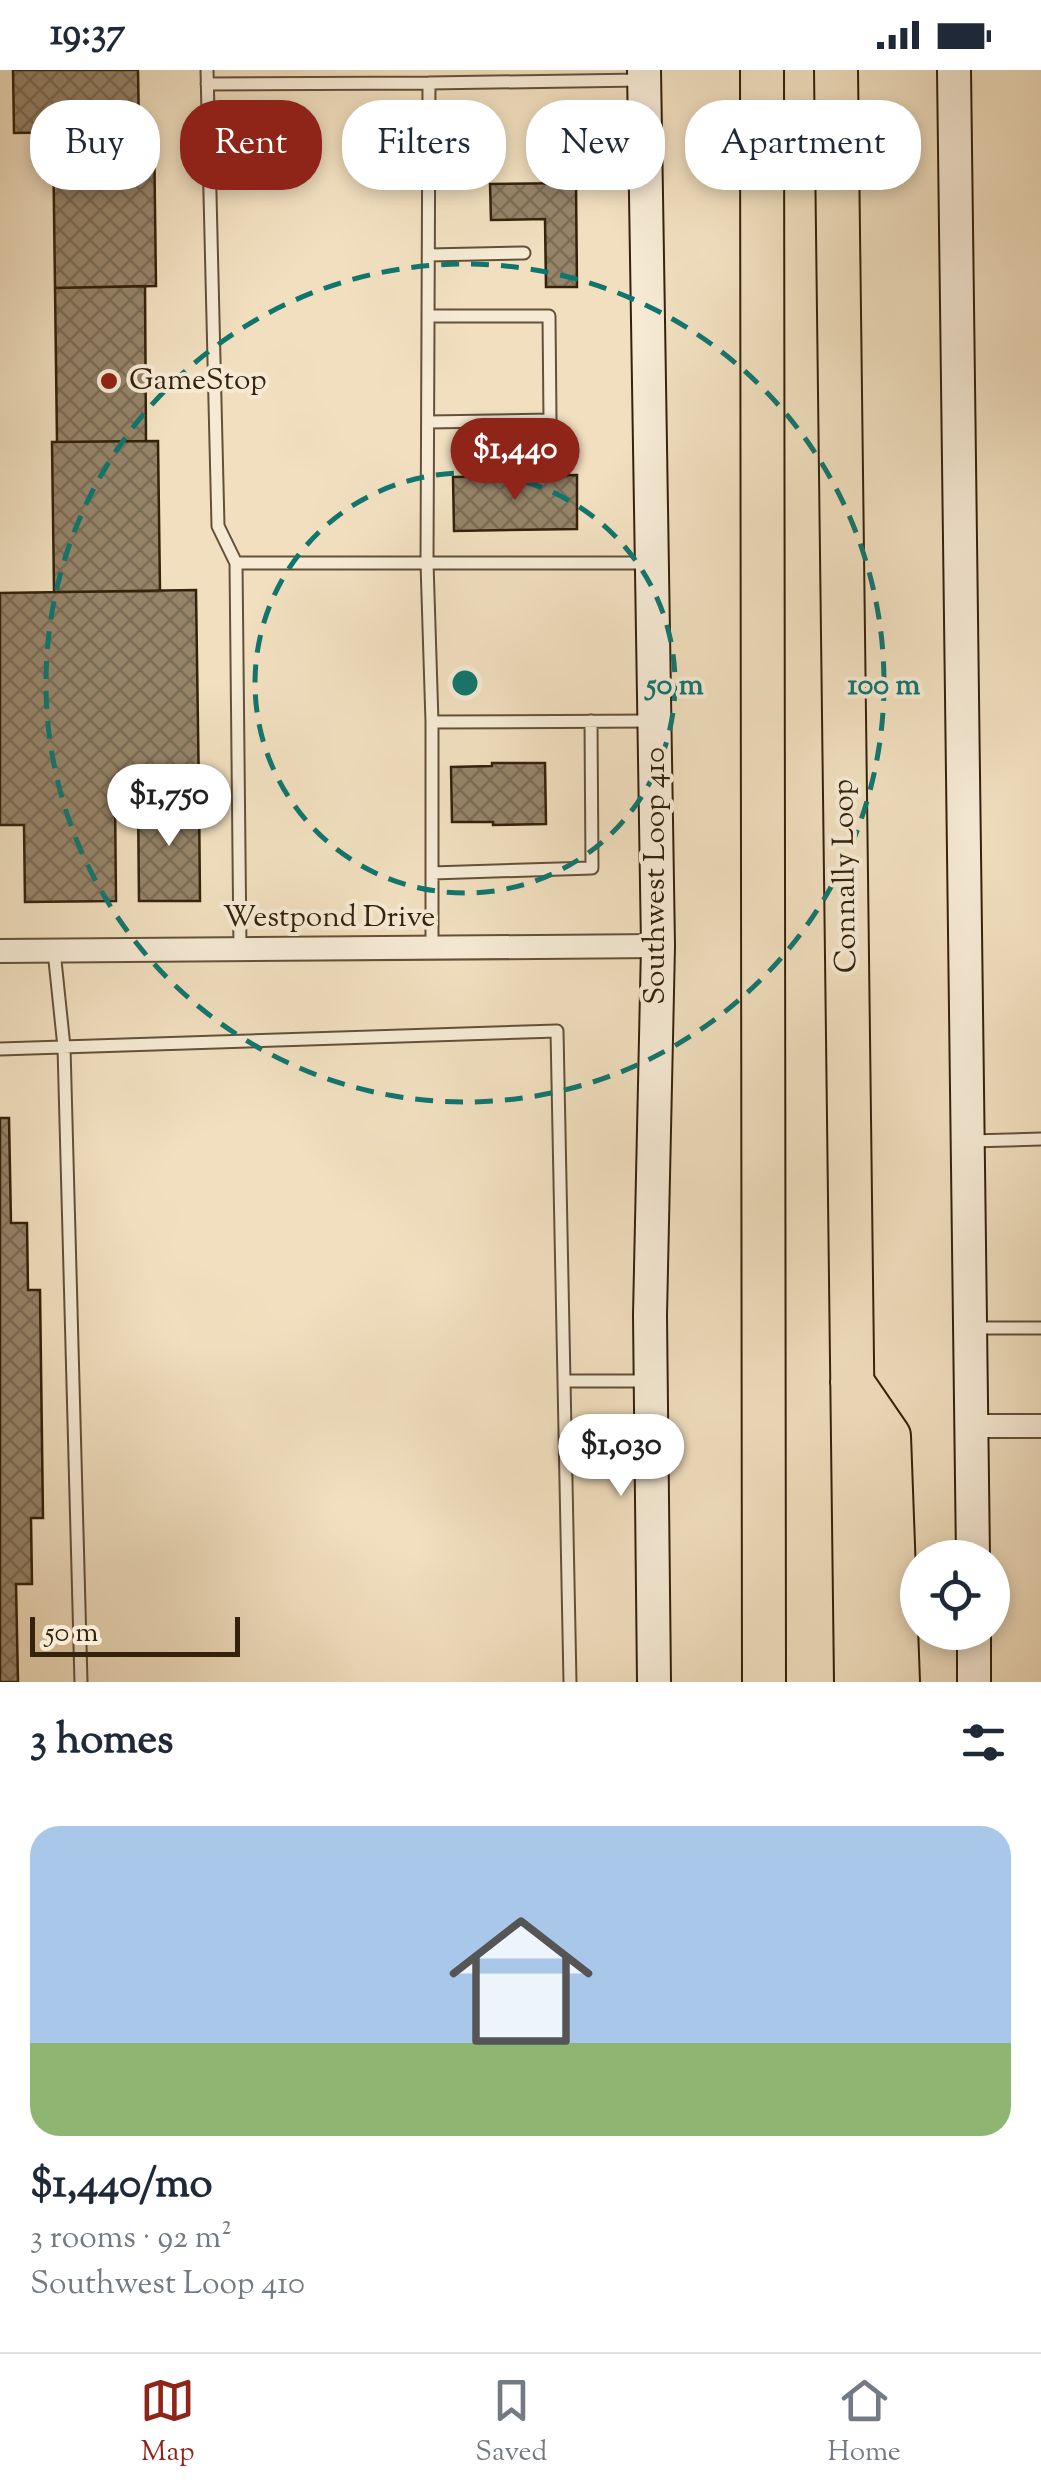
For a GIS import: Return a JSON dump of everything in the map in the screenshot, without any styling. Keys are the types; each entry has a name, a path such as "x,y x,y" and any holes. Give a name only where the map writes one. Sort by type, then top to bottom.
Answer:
{"highway":[{"path":"762,70 764,1682"},
{"name":"Connally Loop","path":"836,70 856,1682"},
{"path":"852,1382 889,1436 898,1682"},
{"path":"744,1682 763,1618"}],"main road":[{"path":"954,70 973,1540"},
{"name":"Southwest Loop 410","path":"644,75 658,946 650,1316 654,1682"},
{"path":"974,1650 974,1682"}],"street":[{"name":"Westpond Drive","path":"0,951 658,946"},
{"path":"971,1426 1041,1426"}],"lane":[{"path":"207,70 218,526 236,563 240,949"},
{"path":"208,84 429,84 539,76 644,75"},
{"path":"429,84 427,563 432,947"},
{"path":"430,254 524,253"},
{"path":"428,422 550,420 548,316 429,316"},
{"path":"236,563 652,563"},
{"path":"432,873 592,868 592,721"},
{"path":"432,722 654,721"},
{"path":"54,950 64,1047 81,1682"},
{"path":"0,1049 556,1030 570,1682"},
{"path":"968,1141 1041,1139"},
{"path":"970,1328 1041,1328"},
{"path":"564,1380 651,1381"}],"building":[{"path":"13,70 138,70 138,100 30,100 30,133 14,133"},
{"path":"506,184 526,184 526,190 576,190 577,287 546,287 545,219 491,220 490,190 506,190"},
{"path":"54,190 155,190 156,286 55,288"},
{"path":"145,286 146,441 57,442 55,288"},
{"path":"158,441 160,591 54,592 52,442"},
{"path":"577,475 577,529 454,531 453,477"},
{"path":"196,590 199,796 115,797 116,901 25,902 24,825 0,825 0,593"},
{"path":"545,763 546,824 452,822 451,767"},
{"path":"199,796 200,901 139,901 138,797"},
{"path":"0,1118 9,1118 11,1223 27,1223 28,1290 40,1290 43,1518 31,1518 32,1584 16,1584 18,1682 0,1682"}],"place":[{"name":"GameStop","path":"109,381"}]}
